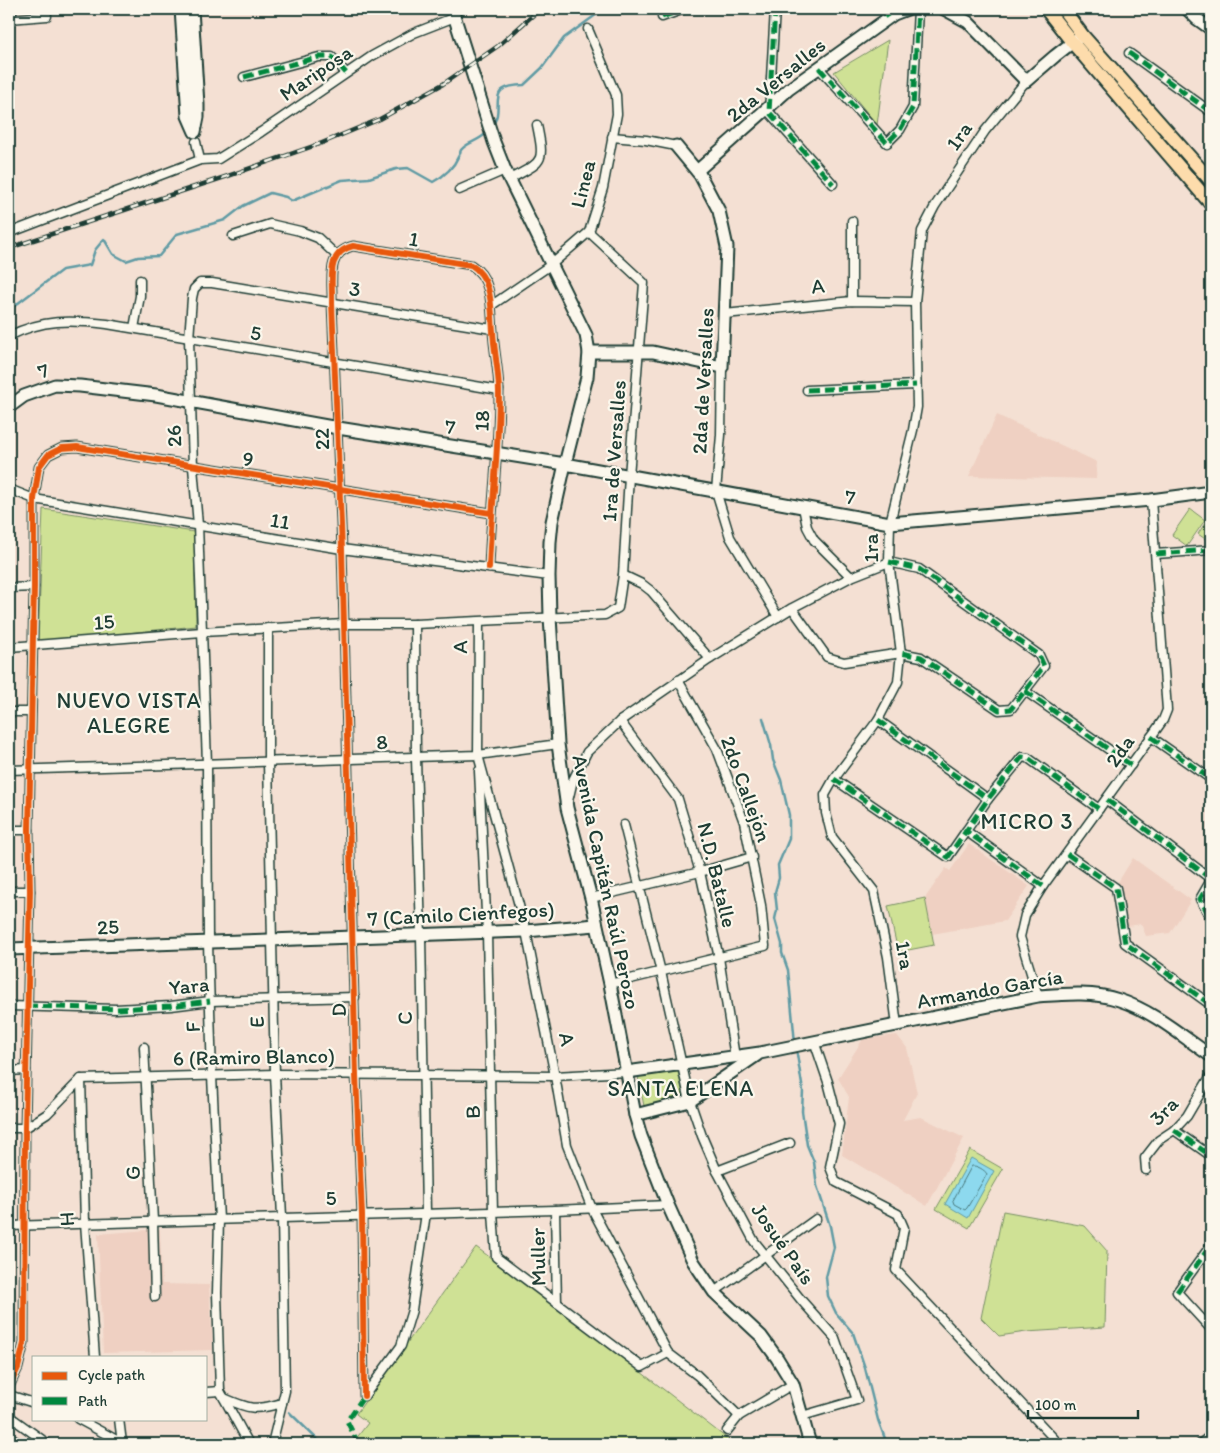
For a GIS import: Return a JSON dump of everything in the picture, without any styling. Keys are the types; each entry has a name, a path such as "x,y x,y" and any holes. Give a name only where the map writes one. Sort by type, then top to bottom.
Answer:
{"main road":[{"path":"181,9 188,116 196,137"},
{"path":"192,9 198,105 196,137"},
{"name":"2da Versalles","path":"697,171 789,89 819,68 885,13 908,9"},
{"path":"944,9 968,22 1026,81"},
{"path":"1046,9 1078,39 1211,182"},
{"path":"1063,9 1078,39 1211,204"},
{"path":"1187,9 1211,29"},
{"name":"Avenida Capitán Raúl Perozo","path":"454,13 486,118 507,175 586,335 589,352 587,377 552,522 548,576 550,617 558,744 567,808 591,898 610,984 635,1115 641,1136 668,1205 693,1261 714,1292 761,1336 777,1358 793,1384 810,1444"},
{"name":"1ra","path":"1026,81 1078,39"},
{"name":"2da de Versalles","path":"676,146 697,171 719,211 727,247 722,367"},
{"path":"589,352 653,352 722,367"},
{"name":"7","path":"9,408 24,396 55,385 156,395 338,428 565,464 890,523 1151,500 1211,492"},
{"name":"7 (Camilo Cienfegos)","path":"208,943 526,932 596,925"},
{"name":"25","path":"9,949 208,943"},
{"name":"Armando García","path":"735,1057 1038,996 1077,994 1118,1000 1147,1012 1211,1056"},
{"path":"635,1115 690,1101 760,1053"},
{"name":"6 (Ramiro Blanco)","path":"627,1072 735,1057"},
{"path":"9,1440 15,1444"}],"street":[{"path":"9,19 47,16 46,9"},
{"path":"662,17 684,9"},
{"path":"776,9 769,112 833,184"},
{"path":"819,68 887,144 900,130 913,106 918,9"},
{"name":"Mariposa","path":"9,233 200,160 218,159 372,56 454,13"},
{"name":"Linea","path":"492,304 552,264 589,232 603,188 617,114 616,95 588,29"},
{"path":"1129,53 1211,112"},
{"path":"244,77 319,57 332,57 341,65 346,73"},
{"name":"1ra","path":"897,1025 888,957 874,891 832,836 826,813 825,795 834,779 878,720 898,682 901,652 889,562 890,523 917,407 915,302 922,231 935,206 985,131 1026,81"},
{"path":"459,190 537,164 542,156 537,125"},
{"path":"196,137 200,160"},
{"path":"612,137 646,140 676,146"},
{"path":"852,221 852,301"},
{"path":"233,236 270,224 300,231 318,238 336,255"},
{"name":"1ra de Versalles","path":"589,232 644,283 623,575"},
{"name":"1","path":"336,255 344,248 353,246 471,265 479,269 484,276"},
{"name":"22","path":"336,255 333,264 332,303 336,364 344,624"},
{"name":"18","path":"484,276 492,304 492,329 499,390 497,453 491,513 489,568"},
{"path":"134,328 140,296 140,280"},
{"name":"3","path":"212,283 492,329"},
{"name":"26","path":"202,632 198,525 193,467 189,339 194,289 200,284 212,283"},
{"name":"A","path":"725,314 852,301 915,302"},
{"name":"5","path":"9,336 25,328 55,322 80,321 134,328 336,364 499,390"},
{"name":"2da de Versalles","path":"722,367 721,435 716,491 730,537 778,617"},
{"path":"807,390 916,385"},
{"name":"9","path":"9,1387 18,1368 24,1343 25,1128 30,891 29,830 34,499 39,467 48,455 62,448 77,447 491,513"},
{"name":"11","path":"9,489 34,499 342,549 548,576"},
{"name":"2da","path":"1038,996 1020,937 1025,914 1043,886 1163,720 1167,710 1151,500"},
{"path":"803,507 807,528 814,540 851,577"},
{"path":"1156,554 1211,550"},
{"path":"567,808 573,780 587,752 620,721 678,680 792,608 851,577 889,562 919,569 1039,655 1044,666 1011,710 999,710 921,658 901,652 844,662 827,657 792,608"},
{"path":"202,632 344,624 479,622 605,615 618,608 623,575 642,584 651,591 710,659"},
{"path":"9,588 34,587"},
{"name":"A","path":"479,622 478,756 526,932 567,1145 592,1209 668,1353 697,1375 739,1416"},
{"name":"D","path":"344,624 356,1074 362,1215 364,1396"},
{"name":"C","path":"364,1396 401,1346 412,1310 426,1213 422,936 416,758 415,624"},
{"name":"E","path":"268,628 268,762 275,1074 282,1217 284,1391 272,1444"},
{"name":"15","path":"9,647 202,632"},
{"name":"F","path":"202,632 207,763 208,943 219,1220 217,1293 222,1395 249,1444"},
{"name":"2do Callejón","path":"678,680 717,749 744,822 761,904 766,946 719,958"},
{"path":"1026,691 1131,765"},
{"path":"9,712 32,712"},
{"path":"878,720 988,799"},
{"name":"N.D. Batalle","path":"620,721 678,800 700,872 719,958 735,1057"},
{"path":"1151,737 1211,779"},
{"name":"8","path":"9,770 478,756 558,744"},
{"name":"B","path":"478,756 487,933 493,1212 496,1257 642,1367 668,1353"},
{"path":"834,779 948,856 988,799 1022,757 1028,758 1099,809"},
{"path":"1107,800 1211,880 1200,899 1211,917"},
{"path":"624,825 683,1065"},
{"path":"9,830 29,830"},
{"path":"966,831 1043,886"},
{"path":"1067,854 1116,888 1124,943 1211,1005"},
{"path":"591,898 700,872 752,857"},
{"path":"9,891 30,891"},
{"path":"610,984 719,958"},
{"name":"Yara","path":"9,1006 116,1009 171,1006 210,1000 355,997"},
{"path":"809,1042 828,1082 839,1124 830,1167 836,1182 898,1214 904,1228 896,1270 1059,1444"},
{"name":"G","path":"144,1047 155,1297"},
{"name":"Josué País","path":"683,1065 690,1101 717,1171 754,1241 802,1301 835,1338 857,1400 802,1416"},
{"path":"9,1071 26,1070"},
{"name":"6 (Ramiro Blanco)","path":"81,1079 275,1074 555,1076 627,1072"},
{"name":"3ra","path":"1146,1170 1145,1158 1159,1140 1174,1130 1187,1116 1211,1075"},
{"path":"9,1128 25,1128 47,1114 81,1079"},
{"name":"H","path":"81,1079 85,1223 95,1356"},
{"path":"1174,1130 1211,1156"},
{"path":"717,1171 790,1143"},
{"name":"5","path":"9,1226 592,1209 668,1205"},
{"name":"Muller","path":"555,1210 557,1303"},
{"path":"714,1292 816,1219"},
{"path":"1211,1245 1177,1292 1211,1328"},
{"path":"727,1431 739,1416 793,1384"},
{"path":"208,1392 222,1395 245,1407 263,1409 282,1403"},
{"path":"9,1395 32,1402"},
{"path":"9,1416 48,1444"},
{"path":"80,1420 123,1444"},
{"path":"119,1420 123,1444"},
{"path":"1200,1444 1211,1435"}],"shaded area":[{"path":"997,415 1097,462 1096,479 969,476"},
{"path":"969,844 1029,886 1005,921 932,934 925,898 946,868 950,871"},
{"path":"1133,858 1191,900 1170,933 1146,936 1141,924 1122,927 1115,887"},
{"path":"897,1035 907,1048 917,1093 903,1120 921,1117 964,1138 927,1206 842,1155 849,1097 838,1078 863,1039"},
{"path":"160,1229 162,1284 209,1285 213,1350 103,1353 98,1234"}],"green space":[{"path":"888,40 877,125 834,72"},
{"path":"43,509 194,532 196,626 38,642"},
{"path":"1190,509 1205,520 1187,546 1172,535"},
{"path":"1211,514 1211,543 1198,534"},
{"path":"925,898 934,945 898,952 888,906"},
{"path":"678,1072 684,1099 644,1106 638,1076"},
{"path":"970,1150 1003,1169 969,1228 936,1209"},
{"path":"1003,1211 1085,1226 1107,1251 1105,1327 1026,1332 999,1336 981,1318"},
{"path":"476,1247 734,1444 352,1444 368,1423 356,1414"}],"water":[{"path":"971,1158 994,1171 968,1218 945,1204"}],"waterway":[{"path":"492,126 496,119 499,93 511,86 524,85 542,68 564,38 604,9"},
{"path":"9,310 62,270 90,265 95,250 104,239 113,254 126,261 138,257 159,256 177,234 225,220 243,206 270,193 286,197 292,201 342,180 369,178 396,169 408,168 433,182 451,169 464,147 481,138 487,132"},
{"path":"763,718 789,815 789,839 778,865 779,878 775,892 777,910 775,919 782,944 782,953 788,970 795,1043"},
{"path":"796,1048 803,1091 802,1111 807,1145 814,1162 817,1186 830,1226 834,1247 826,1277 828,1296 836,1313 853,1333 865,1368 878,1420 887,1444"},
{"path":"289,1412 322,1444"}],"railway":[{"path":"9,248 228,176 322,143 380,119 443,84 498,46 540,9"}],"marked path":[{"path":"662,17 684,9"},
{"path":"775,9 769,112 833,184"},
{"path":"882,9 888,18"},
{"path":"819,68 887,143 900,130 913,107 918,9"},
{"path":"1129,53 1211,112"},
{"path":"244,77 319,57 332,57 346,73"},
{"path":"807,390 916,385"},
{"path":"1156,554 1211,550"},
{"path":"889,562 919,569 1039,655 1044,666 1011,709 999,710 921,657 901,653"},
{"path":"1025,691 1131,765"},
{"path":"878,720 988,799"},
{"path":"1151,737 1211,779"},
{"path":"1043,886 966,831 988,799 1022,757 1028,758 1099,809"},
{"path":"834,779 948,857 966,831"},
{"path":"1107,800 1211,879"},
{"path":"1067,854 1116,888 1125,943 1211,1005"},
{"path":"1211,880 1200,899 1211,917"},
{"path":"27,1006 116,1009 171,1006 210,1001"},
{"path":"1174,1130 1211,1156"},
{"path":"1177,1292 1211,1245"},
{"path":"355,1444 357,1441 347,1421 364,1396"}],"cycle path":[{"path":"364,1396 362,1215 356,1075 342,549 332,303 332,268 334,261 344,250 353,246 471,265 478,271 487,286 491,303 499,392 489,568"},
{"path":"9,1387 18,1368 24,1343 25,1128 30,891 29,830 34,499 39,467 48,455 62,448 77,447 491,513"}],"district":[{"name":"NUEVO VISTA ALEGRE","path":"129,712"},
{"name":"MICRO 3","path":"1027,821"},
{"name":"SANTA ELENA","path":"681,1088"}]}
